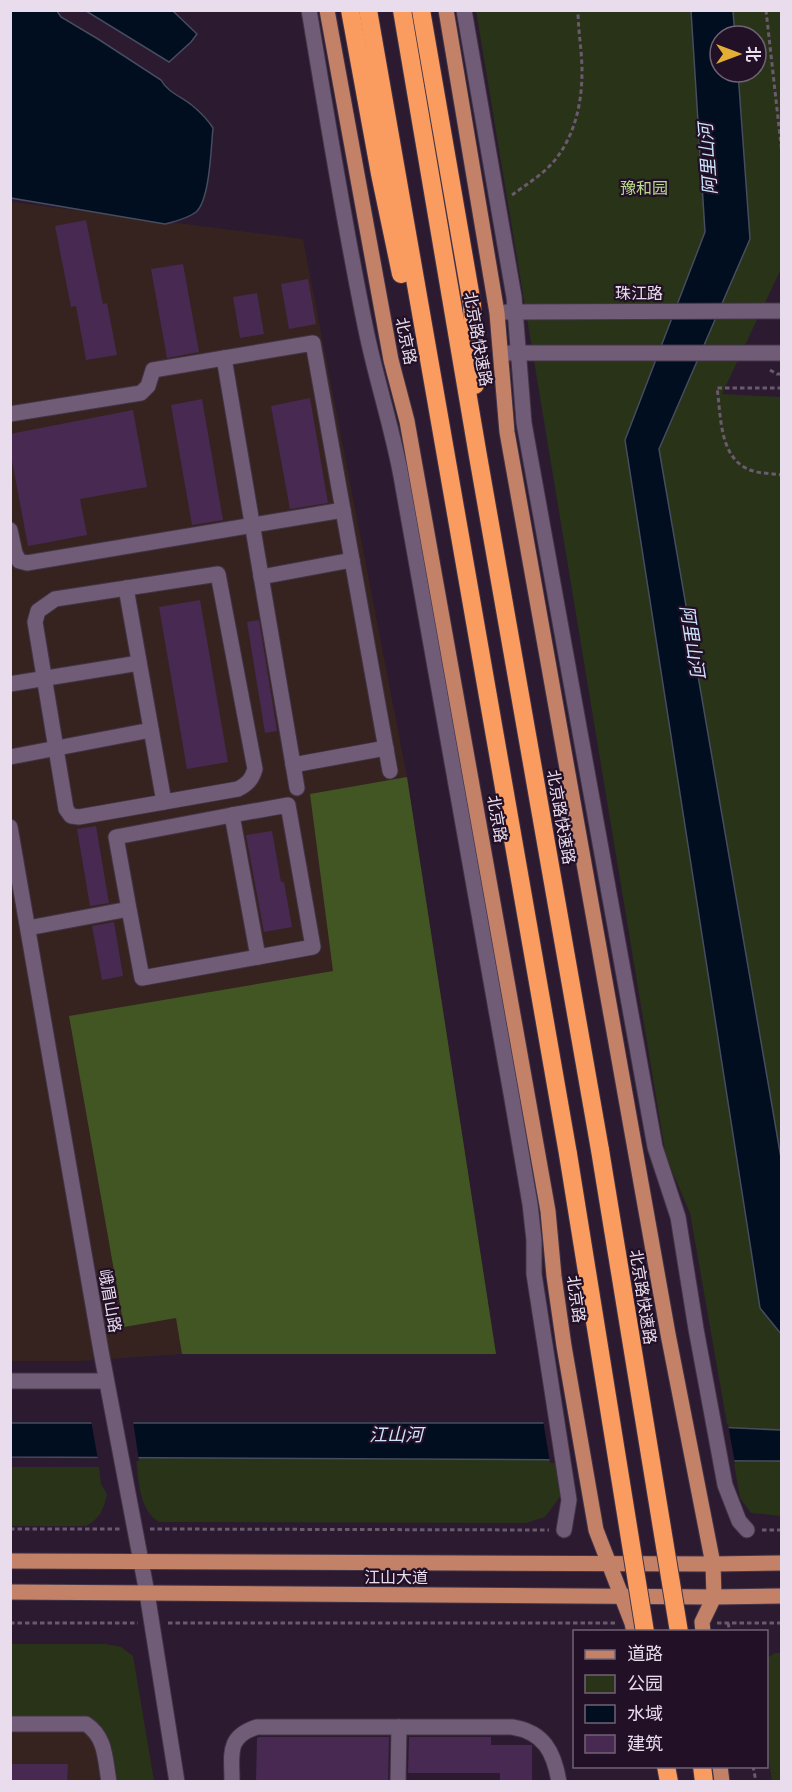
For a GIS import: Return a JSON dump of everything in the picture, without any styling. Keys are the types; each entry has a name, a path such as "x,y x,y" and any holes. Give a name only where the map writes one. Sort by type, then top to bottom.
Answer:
{"highway":[{"path":"350,10 380,174 405,290 432,384"},
{"path":"368,10 568,1154 637,1629"},
{"name":"北京路快速路","path":"402,10 600,1150 679,1630"},
{"path":"421,10 472,304 478,456"}],"main road":[{"name":"北京路","path":"327,10 391,360 407,421 468,758 548,1211 560,1322 596,1530 637,1629"},
{"path":"446,10 497,313 507,432 666,1323 713,1564 714,1597 702,1627"},
{"name":"江山大道","path":"10,1561 782,1563"},
{"name":"江山大道","path":"10,1592 622,1597 782,1596"}],"street":[{"path":"309,10 334,168 366,330 377,381 394,438 530,1204 534,1240 534,1275 569,1500 564,1530"},
{"path":"464,10 515,312 524,423 655,1147 678,1217 725,1485 739,1521 747,1530"},
{"name":"珠江路","path":"497,313 782,311"},
{"path":"10,414 141,393 148,386 153,369 313,343 390,771"},
{"path":"501,353 782,353"},
{"path":"224,358 297,788"},
{"path":"10,530 19,561 27,563 343,510"},
{"path":"261,577 352,560"},
{"path":"218,574 255,769 253,777 246,785 238,789 79,817 71,816 66,809 45,678 35,622 38,611 55,599 218,574"},
{"path":"126,588 164,802"},
{"path":"10,684 139,663"},
{"path":"10,757 151,730"},
{"path":"293,765 386,748"},
{"path":"288,805 313,947 142,978 129,909 116,837 288,805"},
{"path":"231,815 258,957"},
{"name":"峨眉山路","path":"10,827 106,1381 147,1593 177,1782"},
{"path":"28,928 129,909"},
{"path":"10,1381 106,1381"},
{"path":"10,1724 86,1724 96,1730 102,1742 108,1782"},
{"path":"232,1782 233,1744 237,1738 257,1727 512,1727 530,1731 545,1743 552,1756 559,1782"},
{"path":"398,1782 399,1727"}],"path":[{"path":"498,205 537,177 558,156 572,130 580,106 582,70 578,10"},
{"path":"766,10 782,154"},
{"path":"782,388 717,388 725,442 733,458 744,467 758,472 782,475"},
{"path":"10,1529 564,1530"},
{"path":"10,1623 637,1629"},
{"path":"702,1627 728,1623 782,1623"},
{"path":"728,1623 730,1630"}],"shaded area":[{"path":"11,202 303,239 407,777 496,1354 182,1354 80,1361 11,1361"},
{"path":"11,1644 105,1644 121,1647 133,1656 154,1781 11,1782"}],"green space":[{"name":"豫和园","path":"476,11 781,11 781,269 722,394 781,397 781,1516 751,1513 740,1498 690,1213 666,1157"},
{"path":"407,777 496,1354 182,1354 176,1318 124,1327 69,1016 333,971 310,794"},
{"path":"136,1458 557,1460 560,1497 545,1517 526,1523 159,1522 147,1510 143,1502"},
{"path":"11,1467 99,1467 101,1484 107,1494 98,1517 86,1526 11,1526"},
{"path":"10,1644 105,1644 121,1647 133,1656 154,1781 113,1781 104,1734 100,1724 92,1718 11,1718"},
{"path":"775,1653 781,1653 781,1781 772,1781 768,1755 768,1657"}],"water":[{"path":"10,11 57,11 61,17 161,80 204,117 213,128 207,185 201,206 196,212 165,224 11,198"},
{"path":"86,11 173,11 197,34 169,62"},
{"name":"阿里山河","path":"691,11 733,11 734,24 708,24 708,84 739,84 750,239 659,449 781,1158 781,1334 760,1308 625,440 705,232"},
{"name":"江山河","path":"10,1423 629,1423 781,1430 781,1461 11,1457"}],"pier":[{"path":"91,1420 133,1420 139,1461 98,1460"},
{"path":"543,1420 629,1420 728,1424 735,1464 550,1463"}],"building":[{"path":"86,220 103,304 107,303 117,355 86,360 76,306 71,307 55,226"},
{"path":"183,264 199,352 167,358 151,269"},
{"path":"308,279 316,324 289,329 281,284"},
{"path":"257,293 264,334 240,338 233,297"},
{"path":"310,398 328,503 290,509 271,406"},
{"path":"202,399 223,520 192,525 171,405"},
{"path":"133,410 147,487 80,499 87,535 28,546 10,450 10,434"},
{"path":"200,600 228,762 187,769 159,607"},
{"path":"259,620 277,731 265,733 247,622"},
{"path":"96,826 109,903 90,906 77,829"},
{"path":"272,831 292,927 264,932 246,835"},
{"path":"114,922 123,976 102,980 92,926"},
{"path":"389,1737 388,1782 256,1782 257,1738"},
{"path":"409,1737 491,1737 491,1745 532,1745 532,1782 500,1782 500,1773 408,1773"},
{"path":"10,1764 68,1764 67,1782 10,1782"}]}
